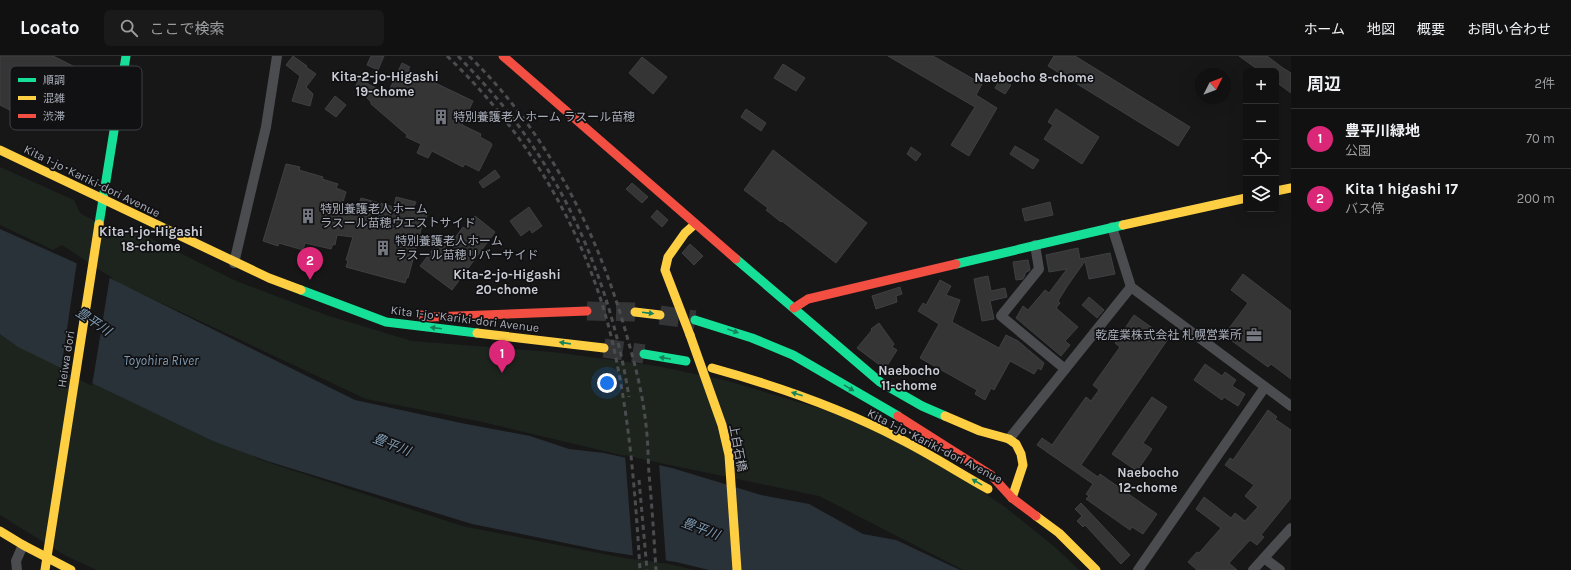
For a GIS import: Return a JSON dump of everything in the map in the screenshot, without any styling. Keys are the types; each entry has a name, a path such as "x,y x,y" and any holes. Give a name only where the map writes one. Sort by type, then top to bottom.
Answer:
{"main road":[{"name":"Heiwa dori","path":"124,66 126,56"},
{"path":"503,56 695,224 880,382 929,410 980,431 1009,438 1016,444 1022,454 1023,464 1012,498"},
{"name":"Heiwa dori","path":"45,570 114,130"},
{"name":"Kita 1-jo･Kariki-dori Avenue","path":"0,150 103,198 234,263 327,301 386,322 604,348"},
{"path":"1279,190 1291,188"},
{"path":"794,308 808,299 1112,227 1243,199"},
{"name":"上白石橋","path":"695,224 685,233 668,257 665,270 722,425 730,455 737,570"},
{"name":"Kita 1-jo･Kariki-dori Avenue","path":"327,301 379,309"},
{"name":"Kita 1-jo･Kariki-dori Avenue","path":"409,313 431,317 587,311"},
{"path":"635,312 660,315"},
{"name":"Kita 1-jo･Kariki-dori Avenue","path":"695,320 766,343 806,362 991,475 1012,498 1059,533 1096,570"},
{"path":"644,354 686,361"},
{"name":"Kita 1-jo･Kariki-dori Avenue","path":"712,368 740,375 809,398 888,433 988,488 1012,498"},
{"path":"2,536 23,545 70,570"}],"street":[{"path":"234,263 266,127 278,56"},
{"path":"1112,227 1131,287 1291,406"},
{"path":"1035,245 1039,268 1001,316 1065,369"},
{"path":"1009,438 1131,287"},
{"path":"1138,570 1265,387"},
{"path":"1253,570 1291,528"},
{"path":"17,570 16,561 23,545"},
{"path":"1264,558 1280,570"}],"shaded area":[{"path":"0,167 74,200 80,213 121,235 134,230 236,281 326,315 412,341 553,352 657,366 728,381 842,415 914,445 1005,507 1056,548 1079,570 963,570 819,496 621,455 478,421 366,399 121,284 62,245 53,250 0,225"},
{"path":"0,331 188,414 258,459 462,526 624,558 669,564 694,570 97,570 66,556 0,515"}],"water":[{"name":"Toyohira River","path":"0,229 114,280 355,400 530,436 569,449 604,453 672,468 761,495 809,504 863,534 896,540 960,570 709,570 676,562 604,551 472,524 267,461 213,441 18,347 0,334"}],"pier":[{"path":"77,261 110,276 92,386 61,370"},
{"path":"625,455 659,463 666,562 633,557"}],"building":[{"path":"0,56 53,56 73,66 10,66 10,110 0,105"},
{"path":"293,56 316,74 306,87 313,94 310,106 292,101 300,76 286,65"},
{"path":"371,56 384,56 378,70 367,65"},
{"path":"888,56 933,56 982,84 976,95 997,108 969,156 951,145 975,107"},
{"path":"1054,56 1075,56 1190,127 1178,146 1048,66"},
{"path":"1239,56 1267,56 1291,73 1291,93 1279,84 1279,68 1256,68"},
{"path":"642,57 667,77 653,94 629,73"},
{"name":"特別養護老人ホーム ラスール苗穂","path":"402,63 410,67 408,70 473,101 462,125 481,134 480,137 492,145 479,171 465,164 463,167 432,151 428,158 417,153 421,144 406,137 407,135 371,104 367,98 369,95 355,88 359,79 376,88 386,97"},
{"path":"783,64 805,78 796,91 774,78"},
{"path":"1001,78 1011,85 1005,94 995,88"},
{"path":"335,96 346,105 336,117 325,109"},
{"path":"746,109 766,123 761,131 741,117"},
{"path":"1056,109 1099,137 1082,164 1044,139 1053,125 1048,122"},
{"path":"1015,146 1039,160 1033,169 1010,154"},
{"path":"911,147 921,154 916,161 907,154"},
{"path":"773,150 867,223 836,263 782,221 781,222 766,210 768,208 744,190"},
{"path":"286,164 300,167 299,170 323,177 322,179 338,184 336,188 346,192 342,205 357,210 361,198 394,207 396,197 416,202 413,209 427,215 425,222 423,222 408,278 407,277 405,283 346,267 348,261 346,260 353,237 337,235 335,245 333,244 331,249 305,243 303,250 279,243 278,246 263,241"},
{"path":"495,170 500,177 483,188 479,182"},
{"path":"632,183 648,197 642,203 626,189"},
{"path":"1050,202 1053,215 1025,221 1022,209"},
{"path":"529,207 542,226 532,233 530,229 521,236 510,221"},
{"path":"657,210 668,220 662,227 651,217"},
{"path":"475,216 495,232 452,290 420,266 443,236 452,242 463,227 466,229"},
{"path":"690,244 703,256 694,265 682,253"},
{"path":"1078,248 1080,259 1110,253 1115,274 1089,279 1085,261 1068,285 1058,301 1060,303 1056,308 1078,327 1065,341 1070,345 1061,356 1016,318 1023,306 1028,310 1045,290 1049,293 1067,269 1049,272 1046,255"},
{"path":"1028,260 1030,270 1025,273 1023,279 1016,280 1013,262"},
{"path":"1243,274 1291,311 1291,379 1271,364 1268,367 1224,335 1248,303 1231,290"},
{"path":"988,276 991,291 1005,288 1007,297 990,301 994,319 982,321 974,279"},
{"path":"940,280 951,286 946,295 960,300 952,322 999,348 1006,335 1018,341 1044,363 1041,370 1038,368 1034,374 1010,361 994,390 991,388 985,400 975,394 977,390 920,358 939,324 918,311 923,303 926,305"},
{"path":"900,287 902,294 896,296 897,302 876,309 872,296"},
{"path":"1089,297 1104,310 1097,318 1082,305"},
{"path":"1134,315 1168,339 1081,465 1098,477 1100,474 1157,514 1143,534 1132,527 1130,530 1086,499 1089,496 1086,494 1093,484 1037,445 1042,438 1052,445 1086,397 1091,401 1099,390 1093,385 1120,347 1115,343"},
{"path":"879,323 894,344 892,347 897,350 885,369 857,348 872,330 871,329"},
{"path":"1205,364 1222,376 1225,372 1236,380 1232,386 1245,394 1238,406 1224,397 1222,400 1194,380"},
{"path":"1152,397 1167,407 1143,443 1152,449 1137,471 1112,454"},
{"path":"1268,410 1277,417 1275,419 1291,430 1291,498 1261,535 1264,537 1257,545 1250,540 1229,563 1237,570 1197,570 1188,562 1197,552 1199,553 1221,528 1196,509 1204,497 1231,518 1235,513 1245,521 1258,507 1245,496 1254,485 1225,465 1230,458 1233,460"},
{"path":"1081,503 1130,555 1121,564 1085,525 1083,527 1077,521 1082,516 1075,509"}],"tunnel":[{"path":"587,311 635,312"},
{"path":"660,315 695,320"},
{"path":"604,348 644,354"}],"railway":[{"path":"447,56 475,84 525,147 547,181 583,252 609,328 622,388 630,448 640,570"},
{"path":"458,56 508,112 543,162 561,193 577,225 604,292 614,326 629,397"},
{"path":"469,56 497,86 523,118 546,152 567,187 586,224 602,262 628,340 645,414 656,570"},
{"path":"639,480 647,570"}],"traffic: fast":[{"path":"124,66 126,56"},
{"path":"99,224 114,130"},
{"path":"956,264 1123,225"},
{"path":"736,259 880,382 922,406 945,416"},
{"path":"301,290 386,322 477,333"},
{"path":"695,320 752,338 793,355 898,416"},
{"path":"644,354 686,361"}],"traffic: slow":[{"path":"0,150 269,278 301,290"},
{"path":"1279,190 1291,188"},
{"path":"1123,225 1243,199"},
{"path":"45,570 99,224"},
{"path":"690,335 665,270 668,257 685,233 695,224"},
{"path":"635,312 660,315"},
{"path":"477,333 604,348"},
{"path":"690,335 722,425 729,455 737,570"},
{"path":"712,368 784,390 855,417 911,445 988,489"},
{"path":"945,416 980,431 1009,439 1016,444 1021,454 1023,465 1012,498"},
{"path":"1036,516 1059,533 1096,570"},
{"path":"0,531 71,570"}],"traffic: jam":[{"path":"503,56 736,259"},
{"path":"794,308 808,299 956,264"},
{"path":"421,315 431,317 587,311"},
{"path":"898,416 991,475 1012,498 1036,516"}],"place":[{"name":"特別養護老人ホーム ラスール苗穂","path":"441,117"},
{"name":"特別養護老人ホーム ラスール苗穂ウエストサイド","path":"308,216"},
{"name":"特別養護老人ホーム ラスール苗穂リバーサイド","path":"383,248"},
{"name":"Kita 1 higashi 17","path":"310,280"},
{"name":"乾産業株式会社 札幌営業所","path":"1254,335"},
{"name":"豊平川緑地","path":"502,373"}],"district":[{"name":"Naebocho 8-chome","path":"1034,77"},
{"name":"Kita-2-jo-Higashi 19-chome","path":"385,84"},
{"name":"Kita-1-jo-Higashi 18-chome","path":"151,238"},
{"name":"Kita-2-jo-Higashi 20-chome","path":"507,282"},
{"name":"Naebocho 11-chome","path":"909,378"},
{"name":"Naebocho 12-chome","path":"1148,480"}],"water label":[{"name":"豊平川","path":"94,321"},
{"name":"豊平川","path":"392,444"},
{"name":"豊平川","path":"701,528"}]}
